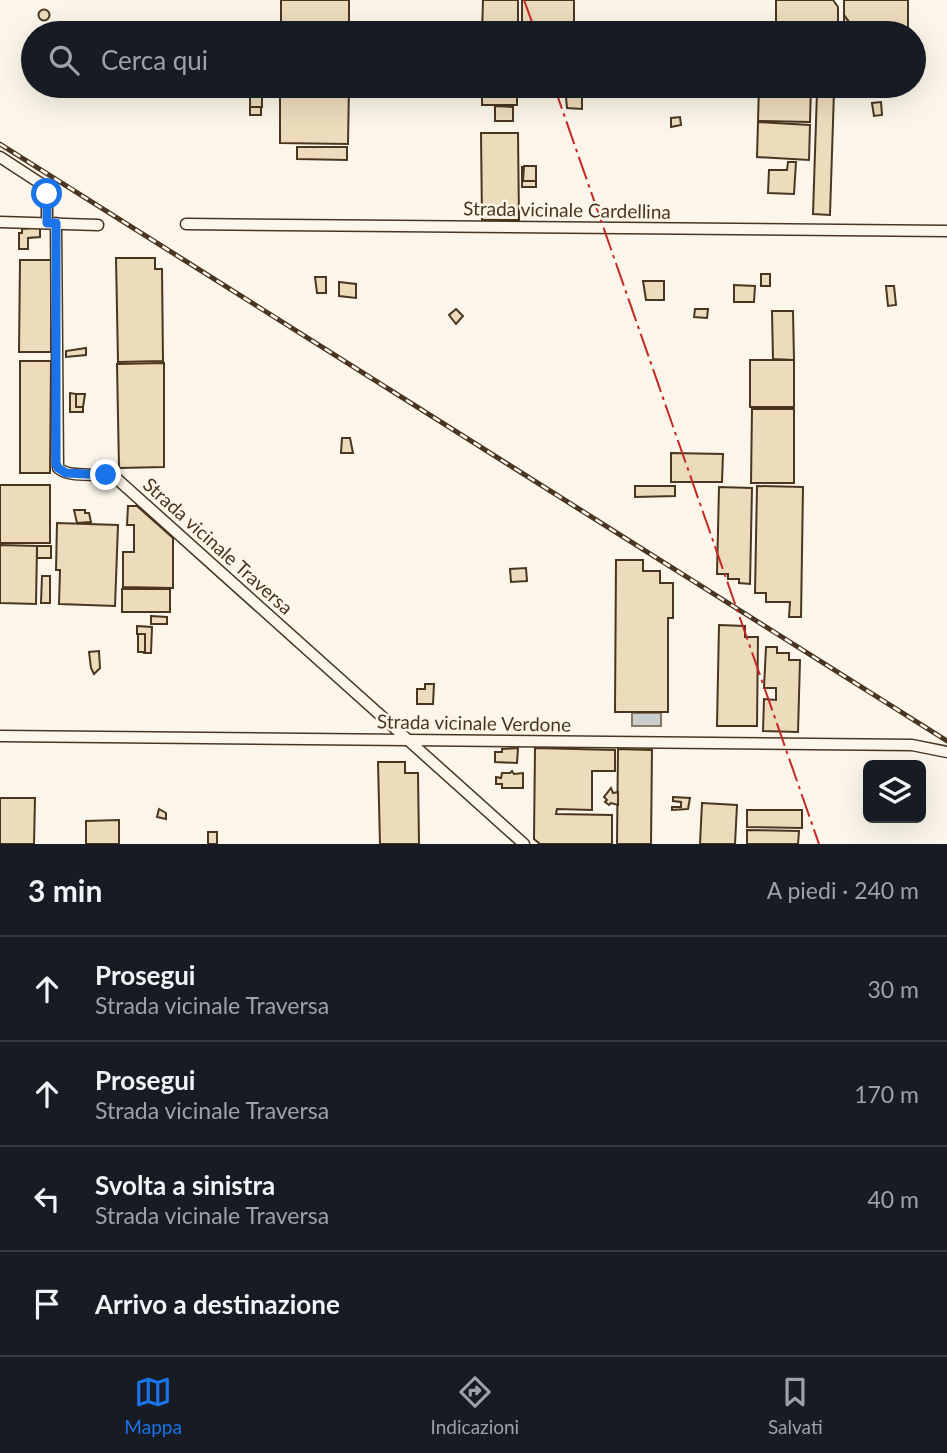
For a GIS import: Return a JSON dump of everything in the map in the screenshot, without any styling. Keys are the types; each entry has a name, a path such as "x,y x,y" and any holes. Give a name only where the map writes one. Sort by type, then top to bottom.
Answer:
{"street":[{"name":"Strada vicinale Traversa","path":"0,156 43,185 47,194 52,223 58,468 66,473 106,475 117,479 524,844"},
{"path":"0,222 99,225"},
{"name":"Strada vicinale Cardellina","path":"186,224 947,231"},
{"name":"Strada vicinale Verdone","path":"0,736 912,745 947,752"}],"shaded area":[{"path":"632,713 661,713 661,726 632,726"}],"building":[{"path":"281,0 349,0 349,21 281,21"},
{"path":"483,0 518,0 518,21 482,21"},
{"path":"522,0 574,0 574,21 522,21"},
{"path":"776,0 833,0 838,7 838,21 776,21"},
{"path":"844,0 908,0 908,21 848,21 844,15"},
{"path":"44,9 50,15 44,21 38,15"},
{"path":"250,98 262,98 262,107 250,107"},
{"path":"280,98 349,98 348,144 280,143"},
{"path":"482,98 517,98 517,105 482,105"},
{"path":"566,98 582,98 582,109 567,108"},
{"path":"759,98 811,98 810,122 758,121"},
{"path":"817,98 834,98 830,215 813,214"},
{"path":"881,102 882,115 874,116 872,103"},
{"path":"495,106 513,107 513,121 495,121"},
{"path":"250,107 261,107 261,115 250,115"},
{"path":"680,117 681,125 671,127 671,118"},
{"path":"758,122 810,125 809,160 757,157"},
{"path":"481,133 518,133 519,220 482,220"},
{"path":"297,147 347,147 347,160 297,159"},
{"path":"788,162 796,162 794,194 768,193 769,170 787,170"},
{"path":"522,166 523,181 536,181 536,187 522,187"},
{"path":"524,166 536,166 536,181 523,181"},
{"path":"40,227 40,237 28,238 28,249 19,249 19,233 22,233 22,229"},
{"path":"116,258 155,258 155,269 162,269 163,361 118,362"},
{"path":"20,260 51,260 51,352 19,352"},
{"path":"761,274 770,274 770,286 761,286"},
{"path":"315,277 326,277 326,293 317,293"},
{"path":"643,281 664,281 664,300 646,300"},
{"path":"339,282 356,284 356,298 339,296"},
{"path":"734,285 755,286 754,302 734,302"},
{"path":"886,286 894,286 896,305 888,306"},
{"path":"456,309 463,316 456,324 449,315"},
{"path":"695,309 708,309 707,318 694,317"},
{"path":"772,311 793,311 794,360 773,359"},
{"path":"86,348 86,355 66,357 66,351"},
{"path":"750,360 794,360 794,407 750,407"},
{"path":"20,361 51,361 50,473 20,473"},
{"path":"164,363 164,467 119,468 117,364"},
{"path":"70,393 76,394 76,407 83,407 83,412 70,412"},
{"path":"76,394 85,394 83,407 76,407"},
{"path":"752,409 794,409 794,483 751,483"},
{"path":"342,438 350,438 353,453 341,453"},
{"path":"671,453 723,454 722,482 671,482"},
{"path":"0,485 50,485 50,543 0,543"},
{"path":"635,486 675,486 675,496 635,497"},
{"path":"757,486 803,487 801,617 789,617 790,602 766,602 766,593 755,593"},
{"path":"719,487 752,488 750,584 739,583 739,579 728,579 728,574 717,574"},
{"path":"128,506 137,506 173,538 173,588 123,587 123,552 134,552 134,525 127,525"},
{"path":"74,510 85,510 85,513 89,513 91,522 77,523"},
{"path":"57,523 118,525 115,606 59,604 60,570 56,570"},
{"path":"0,545 37,546 36,604 0,603"},
{"path":"37,546 51,546 51,558 37,558"},
{"path":"616,560 643,560 643,571 660,571 660,583 673,583 673,618 668,618 668,712 615,712"},
{"path":"526,568 527,581 511,582 510,569"},
{"path":"42,576 50,576 50,603 41,603"},
{"path":"122,589 170,589 170,612 122,612"},
{"path":"151,616 167,617 167,624 151,624"},
{"path":"719,625 745,626 745,637 758,637 757,726 717,726"},
{"path":"137,626 152,627 151,653 144,653 145,634 137,634"},
{"path":"138,634 145,634 145,652 138,652"},
{"path":"766,647 777,647 777,653 789,653 789,660 800,660 798,732 763,731 764,699 776,700 776,688 764,688"},
{"path":"99,651 100,668 94,674 89,652"},
{"path":"425,684 434,684 433,704 417,704 417,689 425,689"},
{"path":"518,748 517,763 495,762 495,752"},
{"path":"535,748 615,750 615,771 592,771 592,810 557,809 556,814 612,815 612,844 540,844 534,839"},
{"path":"618,749 652,750 651,844 617,844"},
{"path":"378,762 405,762 405,773 418,773 419,844 380,844"},
{"path":"512,771 514,774 523,773 523,788 502,788 502,784 496,784 496,777 501,778 502,773"},
{"path":"611,788 613,793 618,792 618,805 605,802 607,800 604,797"},
{"path":"673,797 690,798 688,809 672,810 672,807 681,807 681,802 673,801"},
{"path":"0,798 35,798 34,844 0,844"},
{"path":"702,803 737,805 735,844 700,844"},
{"path":"159,809 166,813 166,819 157,817"},
{"path":"747,810 802,810 802,828 747,827"},
{"path":"119,820 119,844 86,844 86,821"},
{"path":"747,830 799,831 798,844 747,844"},
{"path":"208,832 217,832 217,844 208,844"}],"railway":[{"path":"0,144 947,741"}],"power":[{"path":"524,0 532,21"},
{"path":"558,98 819,844"}],"route":[{"path":"47,194 47,223 56,223 56,463 61,472 106,475"}]}
